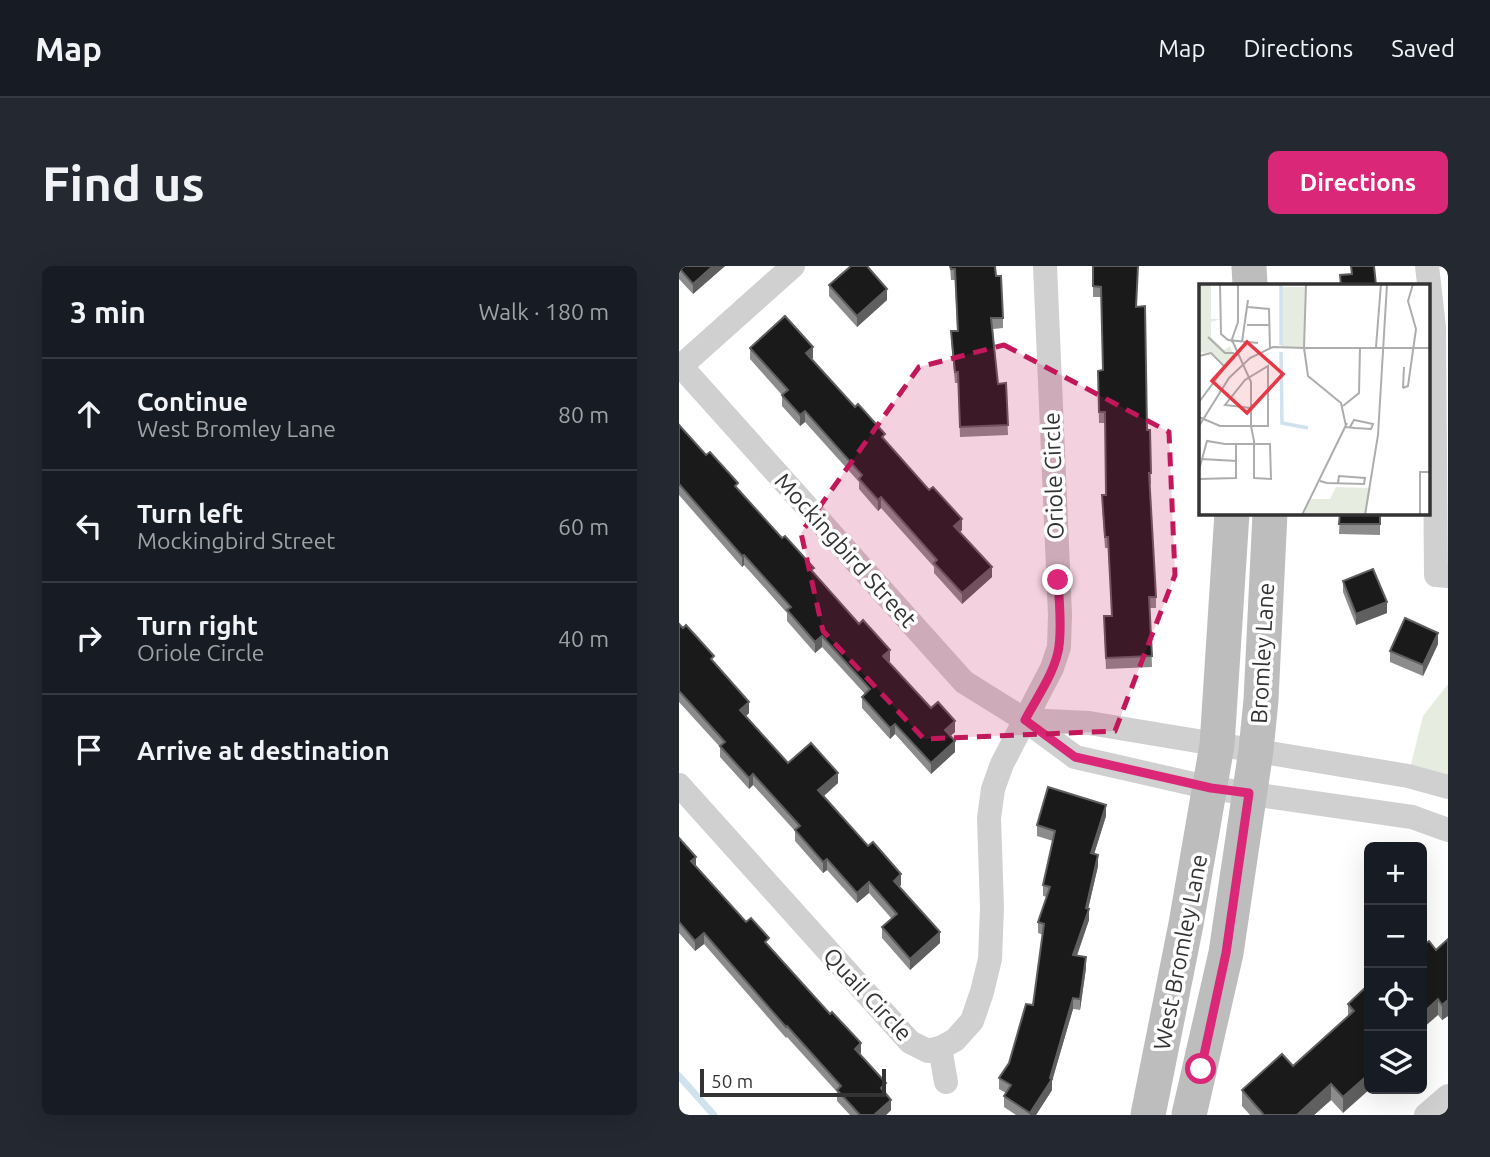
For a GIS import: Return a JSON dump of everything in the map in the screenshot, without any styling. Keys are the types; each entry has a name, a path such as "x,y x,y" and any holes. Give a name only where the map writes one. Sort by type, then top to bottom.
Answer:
{"street":[{"path":"680,365 793,266"},
{"name":"Oriole Circle","path":"1025,720 1052,668 1059,647 1060,615 1045,266"},
{"path":"1249,266 1250,284"},
{"path":"1427,266 1441,326 1442,576"},
{"name":"Mockingbird Street","path":"680,365 964,682 1025,720 1075,757 1211,788 1412,817 1448,830"},
{"name":"Bromley Lane","path":"1211,788 1217,745 1232,514"},
{"name":"Bromley Lane","path":"1249,793 1261,700 1270,514"},
{"name":"Mockingbird Street","path":"1025,720 1089,723 1408,776 1448,787"},
{"name":"Quail Circle","path":"679,785 911,1042 928,1051 940,1048 963,1033 972,1021 982,992 990,959 992,908 989,818 993,789 1002,764 1025,720"},
{"name":"West Bromley Lane","path":"1147,1115 1187,925 1211,788"},
{"name":"West Bromley Lane","path":"1189,1115 1226,953 1249,793"},
{"path":"940,1048 946,1082"},
{"path":"1426,1115 1448,1096"}],"highlighted area":[{"path":"1004,345 1169,432 1175,575 1115,731 924,739 823,631 801,533 919,367"}],"shaded area":[{"path":"1448,684 1448,787 1408,776 1423,716"}],"building":[{"path":"679,266 713,266 693,284"},
{"path":"851,266 867,266 887,289 857,316 829,285"},
{"path":"950,266 995,266 996,276 1001,276 1003,318 991,318 998,384 1006,383 1008,425 960,427 958,372 955,372 951,331 958,331 955,269"},
{"path":"1093,266 1138,266 1136,307 1145,306 1147,430 1150,430 1149,473 1156,597 1149,597 1152,656 1106,658 1104,616 1112,616 1108,537 1105,537 1102,495 1106,495 1105,412 1099,412 1098,371 1103,370 1101,287 1093,286"},
{"path":"1351,266 1374,266 1376,284 1341,284 1340,275 1352,274"},
{"path":"785,316 813,347 806,353 855,407 858,404 885,434 882,437 929,490 933,487 962,519 954,526 992,567 962,593 934,563 937,560 881,497 878,500 859,479 862,475 805,411 800,415 782,395 788,390 750,348"},
{"path":"679,425 706,455 710,452 738,483 735,486 782,538 785,536 814,568 811,570 859,624 863,620 890,650 883,656 931,708 938,702 955,721 945,730 955,741 931,763 895,724 890,728 862,697 870,689 822,636 815,642 787,610 791,607 679,484"},
{"path":"1340,514 1380,514 1380,524 1339,524"},
{"path":"1373,569 1387,602 1356,614 1343,581"},
{"path":"1405,618 1438,633 1423,665 1390,651"},
{"path":"679,624 683,628 686,625 714,656 711,659 749,702 740,710 788,763 811,743 838,773 818,790 868,846 873,842 901,874 894,881 940,932 910,959 882,927 897,914 869,882 857,893 827,859 823,862 795,830 800,826 753,774 749,778 720,746 725,742 679,691"},
{"path":"1048,787 1106,805 1091,853 1098,855 1086,908 1089,909 1073,955 1086,957 1080,999 1073,998 1050,1078 1052,1079 1030,1113 1004,1096 1011,1085 999,1078 1009,1063 1026,1004 1033,1005 1044,924 1038,922 1050,887 1043,885 1055,831 1037,825"},
{"path":"679,838 696,857 691,861 746,922 751,918 769,938 765,942 830,1014 832,1012 861,1043 855,1049 886,1083 881,1088 891,1100 874,1115 860,1115 837,1090 841,1086 704,933 695,941 679,922"},
{"path":"1448,939 1448,1000 1442,1005 1438,999 1427,1009 1427,942 1429,941 1436,950"},
{"path":"1364,989 1364,1078 1343,1097 1331,1084 1297,1115 1264,1115 1242,1090 1282,1054 1293,1066 1354,1011 1348,1004"}],"waterway":[{"path":"679,1076 714,1115"}],"route":[{"path":"1058,580 1059,647 1052,668 1025,720 1075,757 1211,788 1249,793 1226,953 1201,1069"}]}
